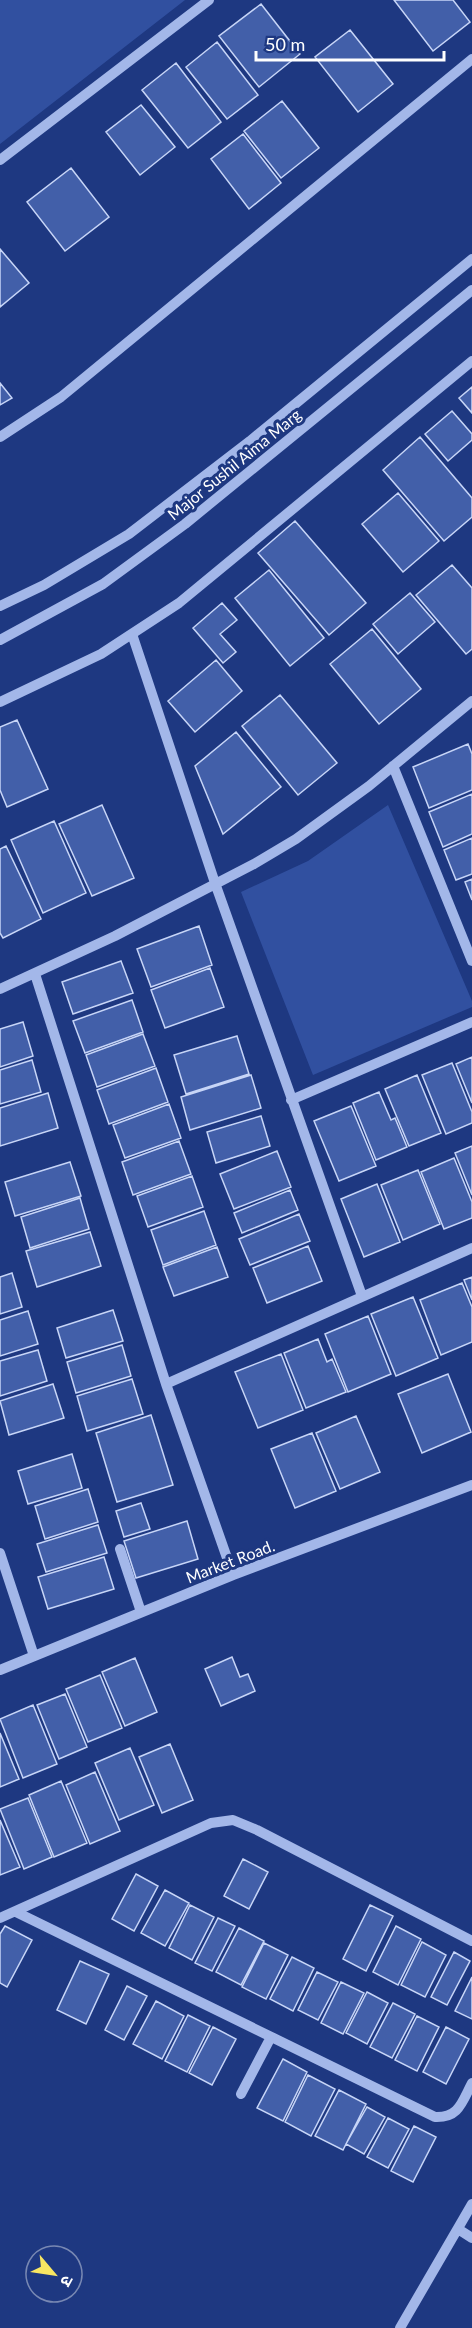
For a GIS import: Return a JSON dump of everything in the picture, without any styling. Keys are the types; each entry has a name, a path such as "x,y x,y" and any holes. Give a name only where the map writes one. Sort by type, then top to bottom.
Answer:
{"street":[{"path":"0,160 209,0"},
{"path":"0,437 61,397 472,59"},
{"name":"Major Sushil Aima Marg","path":"0,606 44,585 129,534 250,441 472,259"},
{"name":"Major Sushil Aima Marg","path":"0,640 103,584 137,560 194,517 472,290"},
{"path":"0,702 101,654 179,603 472,361"},
{"path":"132,634 215,884 362,1296"},
{"path":"0,989 115,936 296,840 393,766 472,701"},
{"path":"393,766 472,961"},
{"path":"35,974 166,1384 232,1575"},
{"path":"291,1100 472,1022"},
{"path":"166,1384 472,1248"},
{"name":"Market Road.","path":"0,1670 232,1575 472,1485"},
{"path":"120,1549 141,1612"},
{"path":"0,1553 34,1656"},
{"path":"0,1918 211,1822 233,1820 257,1830 472,1941"},
{"path":"16,1912 435,2117 446,2118 454,2114 472,2083"},
{"path":"241,2094 271,2037"},
{"path":"400,2328 472,2204"},
{"path":"458,2229 472,2238"}],"shaded area":[{"path":"0,0 185,0 0,144"},
{"path":"388,805 472,1001 472,1007 313,1075 241,892 308,861"}],"building":[{"path":"394,0 453,0 470,22 433,51"},
{"path":"261,4 300,54 259,87 219,36"},
{"path":"350,30 393,84 358,112 315,57"},
{"path":"217,42 258,95 227,119 186,67"},
{"path":"176,63 221,122 188,148 142,90"},
{"path":"282,101 319,148 281,178 244,131"},
{"path":"141,105 175,147 140,175 106,132"},
{"path":"243,134 281,183 249,209 211,159"},
{"path":"71,168 109,217 65,251 27,202"},
{"path":"0,249 29,283 0,307"},
{"path":"0,383 12,398 0,405"},
{"path":"472,387 472,413 459,398"},
{"path":"452,411 472,434 472,440 448,461 425,434"},
{"path":"420,437 472,498 472,517 444,541 383,470"},
{"path":"398,493 439,541 403,572 362,524"},
{"path":"295,521 366,603 329,635 258,553"},
{"path":"452,565 472,588 472,649 466,654 416,595"},
{"path":"269,570 324,638 290,666 235,598"},
{"path":"410,593 435,622 398,654 373,624"},
{"path":"222,603 237,620 220,634 236,652 223,663 193,628"},
{"path":"372,629 421,689 379,724 330,664"},
{"path":"216,660 242,691 195,732 168,701"},
{"path":"280,695 337,763 298,795 242,726"},
{"path":"17,720 48,789 7,807 0,790 0,727"},
{"path":"236,732 281,787 223,834 195,766"},
{"path":"468,744 472,754 472,790 429,808 413,767"},
{"path":"472,794 472,834 443,847 429,812"},
{"path":"102,805 134,878 92,896 59,824"},
{"path":"54,821 86,893 43,913 11,840"},
{"path":"472,838 472,874 456,880 444,850"},
{"path":"6,846 41,919 3,938 0,933 0,849"},
{"path":"472,879 472,900 465,882"},
{"path":"199,926 212,965 151,987 137,949"},
{"path":"121,961 133,993 73,1014 62,982"},
{"path":"210,968 224,1007 165,1028 151,990"},
{"path":"132,1000 143,1032 85,1053 73,1021"},
{"path":"23,1022 33,1056 0,1067 0,1029"},
{"path":"143,1034 155,1066 97,1087 86,1055"},
{"path":"237,1036 249,1074 186,1094 174,1055"},
{"path":"472,1057 472,1103 456,1064"},
{"path":"32,1060 41,1092 0,1104 0,1070"},
{"path":"452,1063 472,1112 472,1123 446,1134 422,1075"},
{"path":"156,1068 168,1102 109,1124 97,1090"},
{"path":"251,1075 261,1108 190,1130 181,1097"},
{"path":"417,1075 441,1133 409,1146 385,1089"},
{"path":"379,1092 391,1120 395,1118 407,1147 376,1160 353,1103"},
{"path":"48,1093 58,1128 0,1146 0,1108"},
{"path":"169,1104 181,1138 125,1158 113,1125"},
{"path":"351,1106 376,1166 339,1181 314,1121"},
{"path":"261,1116 270,1146 216,1163 207,1132"},
{"path":"179,1141 191,1174 133,1195 122,1162"},
{"path":"472,1146 472,1195 455,1153"},
{"path":"277,1151 291,1187 234,1209 220,1174"},
{"path":"454,1158 472,1202 472,1218 444,1229 421,1172"},
{"path":"70,1162 81,1196 15,1216 5,1182"},
{"path":"418,1170 440,1224 403,1240 381,1185"},
{"path":"192,1176 203,1207 148,1227 137,1196"},
{"path":"377,1184 400,1242 364,1257 341,1199"},
{"path":"290,1190 298,1210 242,1233 234,1213"},
{"path":"80,1198 89,1229 30,1248 21,1217"},
{"path":"204,1211 216,1245 163,1265 151,1230"},
{"path":"299,1214 310,1241 250,1265 239,1239"},
{"path":"90,1232 101,1266 37,1287 26,1251"},
{"path":"308,1246 322,1281 267,1303 253,1268"},
{"path":"217,1247 228,1277 174,1296 163,1267"},
{"path":"12,1273 22,1307 0,1314 0,1277"},
{"path":"472,1277 472,1300 464,1280"},
{"path":"462,1283 472,1307 472,1342 441,1355 420,1300"},
{"path":"413,1297 438,1358 396,1376 371,1314"},
{"path":"113,1310 123,1341 66,1358 57,1328"},
{"path":"28,1311 38,1344 0,1356 0,1320"},
{"path":"368,1316 391,1374 348,1392 325,1334"},
{"path":"318,1339 327,1362 332,1359 346,1392 306,1408 284,1353"},
{"path":"122,1345 131,1376 76,1393 67,1362"},
{"path":"38,1350 47,1381 0,1396 0,1361"},
{"path":"281,1354 303,1410 258,1428 235,1372"},
{"path":"448,1374 471,1432 422,1453 398,1394"},
{"path":"132,1379 143,1414 87,1431 77,1396"},
{"path":"53,1384 64,1418 9,1435 0,1401"},
{"path":"151,1415 173,1485 117,1502 96,1433"},
{"path":"356,1416 380,1472 340,1489 316,1433"},
{"path":"312,1433 336,1491 295,1508 271,1449"},
{"path":"72,1454 82,1488 28,1504 18,1471"},
{"path":"88,1489 98,1522 45,1539 35,1506"},
{"path":"141,1503 150,1529 124,1537 116,1511"},
{"path":"187,1521 198,1559 136,1578 124,1541"},
{"path":"98,1525 107,1553 46,1572 37,1544"},
{"path":"104,1557 114,1589 48,1609 38,1577"},
{"path":"232,1657 240,1677 248,1674 255,1691 221,1706 205,1669"},
{"path":"135,1658 157,1712 125,1726 102,1672"},
{"path":"100,1675 122,1728 88,1742 66,1689"},
{"path":"65,1694 87,1747 59,1759 37,1705"},
{"path":"33,1705 57,1764 23,1778 0,1719"},
{"path":"0,1733 19,1779 0,1787"},
{"path":"170,1744 193,1800 162,1813 139,1757"},
{"path":"130,1748 154,1805 119,1820 95,1763"},
{"path":"95,1772 120,1831 90,1844 66,1785"},
{"path":"61,1781 87,1843 54,1857 29,1795"},
{"path":"28,1798 52,1857 24,1869 0,1809"},
{"path":"0,1820 20,1867 0,1875"},
{"path":"243,1859 268,1872 249,1909 224,1896"},
{"path":"136,1874 158,1886 134,1931 112,1919"},
{"path":"165,1890 189,1903 165,1946 141,1933"},
{"path":"190,1905 214,1917 192,1960 169,1948"},
{"path":"370,1905 393,1916 366,1971 343,1959"},
{"path":"218,1918 235,1926 212,1971 195,1963"},
{"path":"5,1926 32,1940 7,1987 0,1983 0,1934"},
{"path":"396,1926 421,1939 398,1985 373,1972"},
{"path":"239,1928 264,1941 241,1985 216,1972"},
{"path":"422,1942 446,1955 425,1997 401,1985"},
{"path":"264,1943 288,1955 266,1999 242,1987"},
{"path":"454,1952 470,1961 447,2005 431,1997"},
{"path":"292,1957 314,1968 293,2011 270,1999"},
{"path":"80,1961 109,1974 86,2024 57,2010"},
{"path":"317,1972 338,1982 318,2020 298,2010"},
{"path":"472,1977 472,2019 455,2011"},
{"path":"341,1982 364,1993 343,2034 321,2023"},
{"path":"127,1986 147,1996 124,2040 105,2030"},
{"path":"367,1992 388,2003 367,2044 346,2033"},
{"path":"156,2001 184,2016 162,2059 133,2044"},
{"path":"393,2003 415,2014 392,2058 370,2047"},
{"path":"188,2015 210,2026 187,2072 165,2061"},
{"path":"417,2016 439,2027 417,2071 395,2060"},
{"path":"213,2027 236,2039 212,2085 189,2073"},
{"path":"446,2027 469,2039 446,2084 423,2072"},
{"path":"283,2059 307,2072 283,2121 257,2108"},
{"path":"308,2075 335,2089 311,2136 285,2122"},
{"path":"339,2090 366,2104 343,2150 315,2136"},
{"path":"367,2107 385,2117 364,2154 346,2144"},
{"path":"388,2118 409,2129 388,2168 367,2157"},
{"path":"414,2126 436,2137 413,2182 391,2171"}]}
